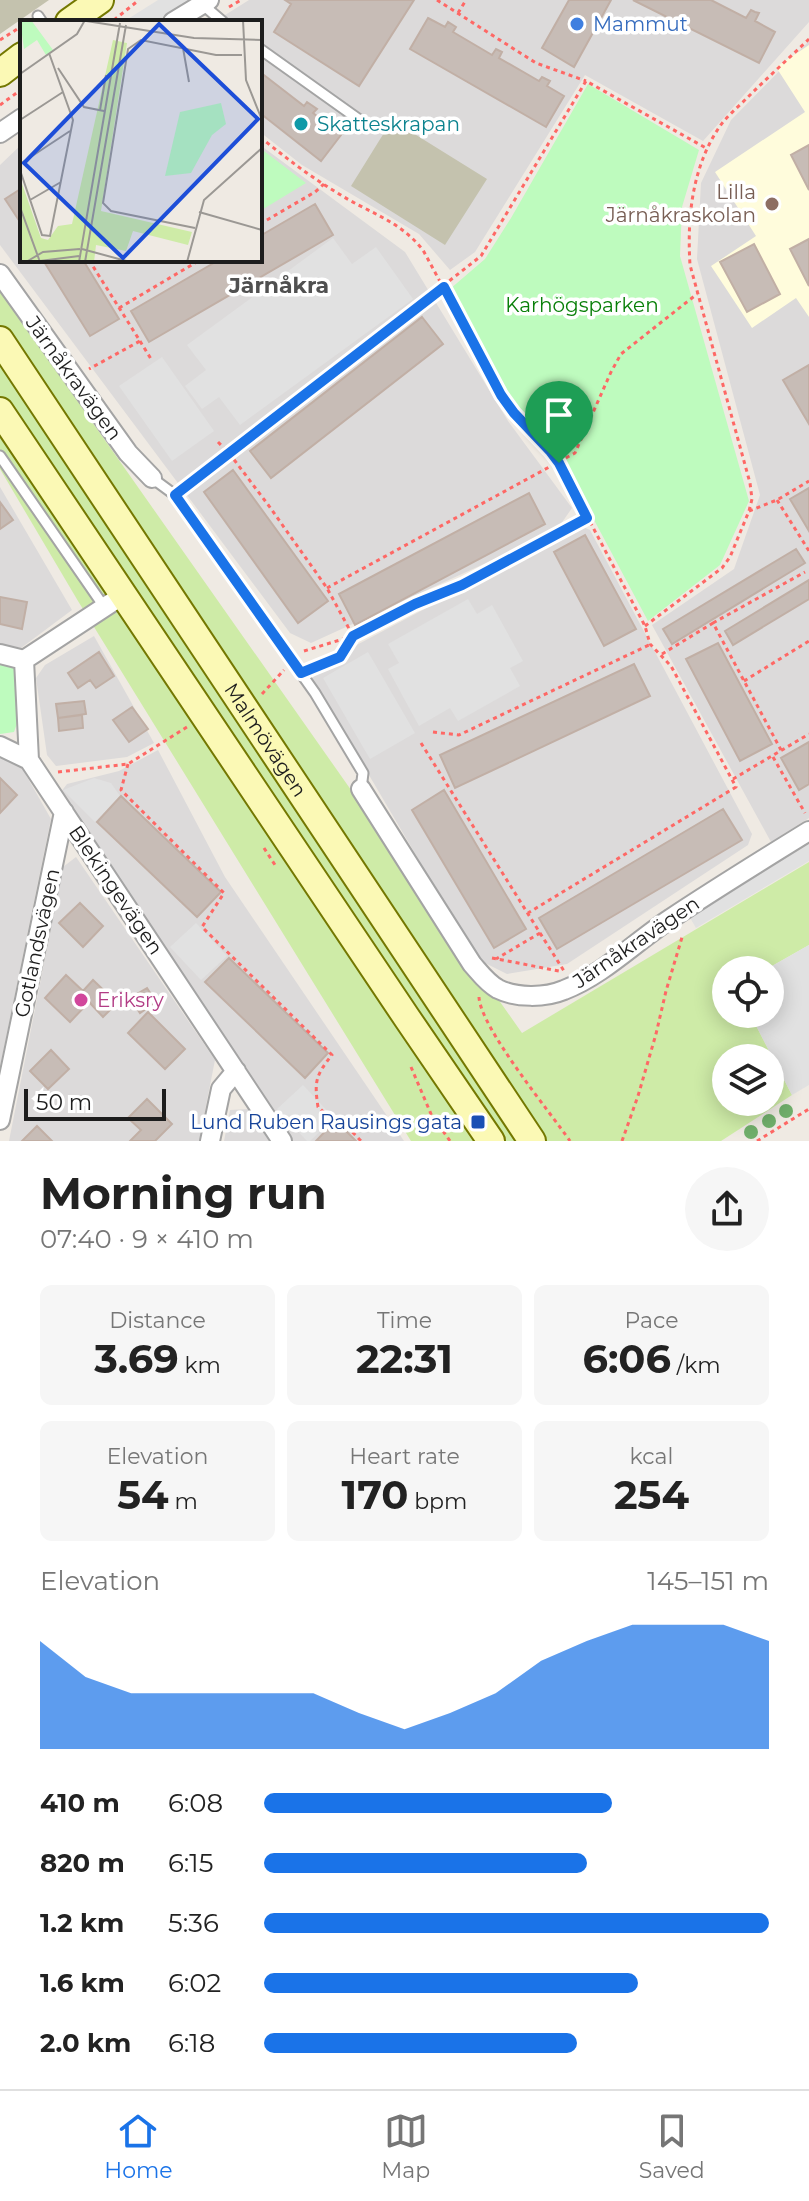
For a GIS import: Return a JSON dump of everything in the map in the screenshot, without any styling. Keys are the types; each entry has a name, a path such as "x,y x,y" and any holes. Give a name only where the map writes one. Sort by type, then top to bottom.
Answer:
{"main road":[{"path":"72,20 100,0"},
{"name":"Malmövägen","path":"0,340 532,1141"},
{"name":"Malmövägen","path":"0,411 114,602 491,1141"}],"street":[{"path":"176,20 206,2"},
{"path":"0,133 20,119"},
{"name":"Järnåkravägen","path":"0,274 128,453 152,478"},
{"path":"0,654 24,660 114,602"},
{"path":"24,660 34,768"},
{"path":"0,746 34,768"},
{"name":"Blekingevägen","path":"34,768 282,1141"},
{"path":"361,789 472,964 486,980"},
{"name":"Gotlandsvägen","path":"0,1120 64,812"},
{"name":"Järnåkravägen","path":"486,980 498,989 513,994 537,995 563,991 597,972 689,907 809,831"},
{"path":"210,1141 221,1089 236,1071"}],"lane":[{"path":"206,2 221,20"},
{"path":"262,50 368,126"},
{"path":"0,456 114,602"},
{"path":"152,478 175,495 301,673 363,773 361,789"}],"path":[{"path":"114,20 139,0"},
{"path":"437,0 536,63 586,81 706,148"},
{"path":"458,13 466,0"},
{"path":"0,40 20,27"},
{"path":"645,626 722,568 730,557 752,499 690,265 688,231 691,203 706,148 721,124 809,39"},
{"path":"175,495 481,256 586,81"},
{"path":"0,105 20,90"},
{"path":"262,138 324,184 410,234 423,250 501,395 559,463 645,626 650,644 671,666 736,787 528,913"},
{"path":"262,223 324,184"},
{"path":"90,262 151,359"},
{"path":"119,308 197,262"},
{"path":"327,588 575,453 621,354 697,294"},
{"path":"73,378 140,341"},
{"path":"218,442 327,588 353,636"},
{"path":"749,511 777,500 809,481"},
{"path":"777,500 809,551"},
{"path":"289,656 353,636 415,604 462,585 587,518"},
{"path":"660,655 805,572"},
{"path":"713,623 781,750"},
{"path":"301,673 340,657 353,636"},
{"path":"744,681 809,641"},
{"path":"433,732 459,735 650,644"},
{"path":"34,768 128,764 185,729"},
{"path":"732,780 809,734"},
{"path":"421,743 565,972 484,957"},
{"path":"772,756 805,813 809,811"},
{"path":"128,764 121,790 224,893 202,927 332,1055 319,1071 315,1091 318,1107 327,1115 339,1118 361,1141"},
{"path":"259,842 276,867"},
{"path":"622,1141 656,1034 689,907"},
{"path":"496,959 540,933"},
{"path":"486,980 478,999 484,1016 570,1141"},
{"path":"405,1057 431,1114 450,1141"},
{"path":"757,1141 809,1109"}],"shaded area":[{"path":"0,0 49,0 20,20 0,34"},
{"path":"158,0 191,0 158,20 126,20"},
{"path":"249,0 809,0 809,22 703,141 585,75 475,252 450,270 419,234 302,165 262,134 262,20 217,20"},
{"path":"809,41 809,818 771,842 652,625 734,569 760,495 697,259 701,183 731,120"},
{"name":"Lilla Järnåkraskolan","path":"809,45 809,317 796,298 752,328 711,266 756,236 715,172 805,112 776,67"},
{"path":"392,120 487,179 445,245 351,186"},
{"path":"20,146 20,262 262,262 262,146 405,252 508,421 572,508 556,531 311,643 290,633 0,245 0,165"},
{"path":"333,238 352,264 376,247 413,299 240,425 219,397 202,409 185,386 206,370 187,345"},
{"path":"162,357 214,431 172,461 119,386"},
{"path":"0,487 72,610 21,648 0,644"},
{"path":"581,526 590,530 752,834 748,845 567,964 507,974 477,959 312,678 351,648"},
{"path":"468,599 477,614 492,605 523,661 510,668 520,686 458,721 450,708 419,726 388,669 399,663 388,644"},
{"path":"94,636 154,743 127,757 56,766 47,755 36,678 45,665"},
{"path":"368,652 415,733 370,759 323,678"},
{"path":"158,750 225,877 404,1141 293,1141 57,797 67,784 119,771"},
{"path":"0,757 22,768 51,819 0,1067"},
{"path":"94,778 111,783 120,796 95,822 63,790"},
{"path":"809,844 809,861 696,928 689,916"},
{"path":"76,857 215,1060 199,1141 9,1141 63,867"},
{"path":"196,923 227,956 201,980 170,947"},
{"path":"809,945 809,1085 792,1095 784,1080 784,1044 766,1044 757,1028 784,1028 784,959"},
{"path":"303,1085 334,1118 310,1141 277,1109"},
{"path":"249,1109 269,1141 224,1141 230,1110"}],"green space":[{"name":"Karhögsparken","path":"588,84 699,150 682,207 680,256 749,501 720,565 648,621 554,445 518,409 450,289 485,259"},
{"path":"262,150 306,183 262,210"},
{"path":"0,291 522,1033 809,862 809,945 784,959 784,956 712,956 712,1028 757,1028 766,1044 712,1044 712,1116 760,1116 721,1141 411,1141 0,469"},
{"path":"0,662 15,669 20,715 14,732 0,734"},
{"path":"784,1080 792,1095 784,1100"}],"building":[{"path":"285,0 414,0 359,86 274,32 291,4"},
{"name":"Mammut","path":"569,0 611,0 574,67 542,48"},
{"path":"633,0 711,0 746,18 751,10 759,13 755,21 775,32 759,63"},
{"path":"428,18 445,27 448,22 456,27 453,32 492,55 496,49 502,52 499,58 539,81 542,77 550,81 547,86 564,96 546,127 410,49"},
{"name":"Skatteskrapan","path":"262,74 304,106 307,102 317,109 313,113 341,135 321,161 262,115"},
{"path":"809,145 809,190 791,155"},
{"path":"20,189 20,222 5,199"},
{"path":"315,204 333,235 149,342 131,311 216,262 262,262 262,235"},
{"path":"809,239 809,286 790,249"},
{"path":"754,244 780,294 747,312 720,262"},
{"path":"44,262 84,262 119,319 90,336"},
{"path":"422,317 443,344 271,478 250,451"},
{"path":"809,365 809,424 783,380"},
{"path":"233,470 328,601 298,623 204,492"},
{"path":"809,488 809,531 790,499"},
{"path":"529,493 545,524 355,625 339,594"},
{"path":"0,502 13,520 0,529"},
{"path":"585,535 636,629 604,646 554,552"},
{"path":"796,549 805,563 672,644 663,629"},
{"path":"809,580 809,599 733,645 725,631"},
{"path":"0,597 27,602 22,629 0,624"},
{"path":"718,643 772,744 740,761 686,659"},
{"path":"99,652 114,676 96,688 90,680 78,688 68,673"},
{"path":"634,664 650,696 455,788 440,755"},
{"path":"84,701 86,714 58,718 56,704"},
{"path":"132,707 148,729 129,742 113,720"},
{"path":"82,715 83,728 59,731 58,718"},
{"path":"809,742 809,784 799,790 781,758"},
{"path":"0,778 17,795 0,813"},
{"path":"444,790 526,929 494,948 412,810"},
{"path":"121,796 221,892 197,917 97,822"},
{"path":"723,809 742,840 557,949 539,918"},
{"path":"80,903 103,926 83,947 59,923"},
{"path":"229,958 328,1053 305,1078 205,982"},
{"name":"Eriksry","path":"66,975 83,991 93,980 117,1003 103,1017 89,1002 70,1022 45,998"},
{"path":"147,988 156,1002 140,1013 130,998"},
{"path":"148,1012 185,1049 165,1069 128,1033"},
{"path":"51,1050 69,1069 48,1089 30,1071"},
{"path":"147,1099 172,1124 155,1141 130,1141 141,1130 128,1118"},
{"path":"335,1121 347,1132 356,1141 316,1141"},
{"path":"37,1126 52,1141 22,1141"}],"place":[{"name":"Mammut","path":"577,24"},
{"name":"Skatteskrapan","path":"301,124"},
{"name":"Lilla Järnåkraskolan","path":"772,204"},
{"name":"Eriksry","path":"81,1000"},
{"name":"Lund Ruben Rausings gata","path":"478,1122"}],"district":[{"name":"Järnåkra","path":"279,285"}],"route":[{"path":"444,287 501,395 559,463 587,518 462,585 415,604 353,636 340,657 301,673 175,495 444,287"}]}
